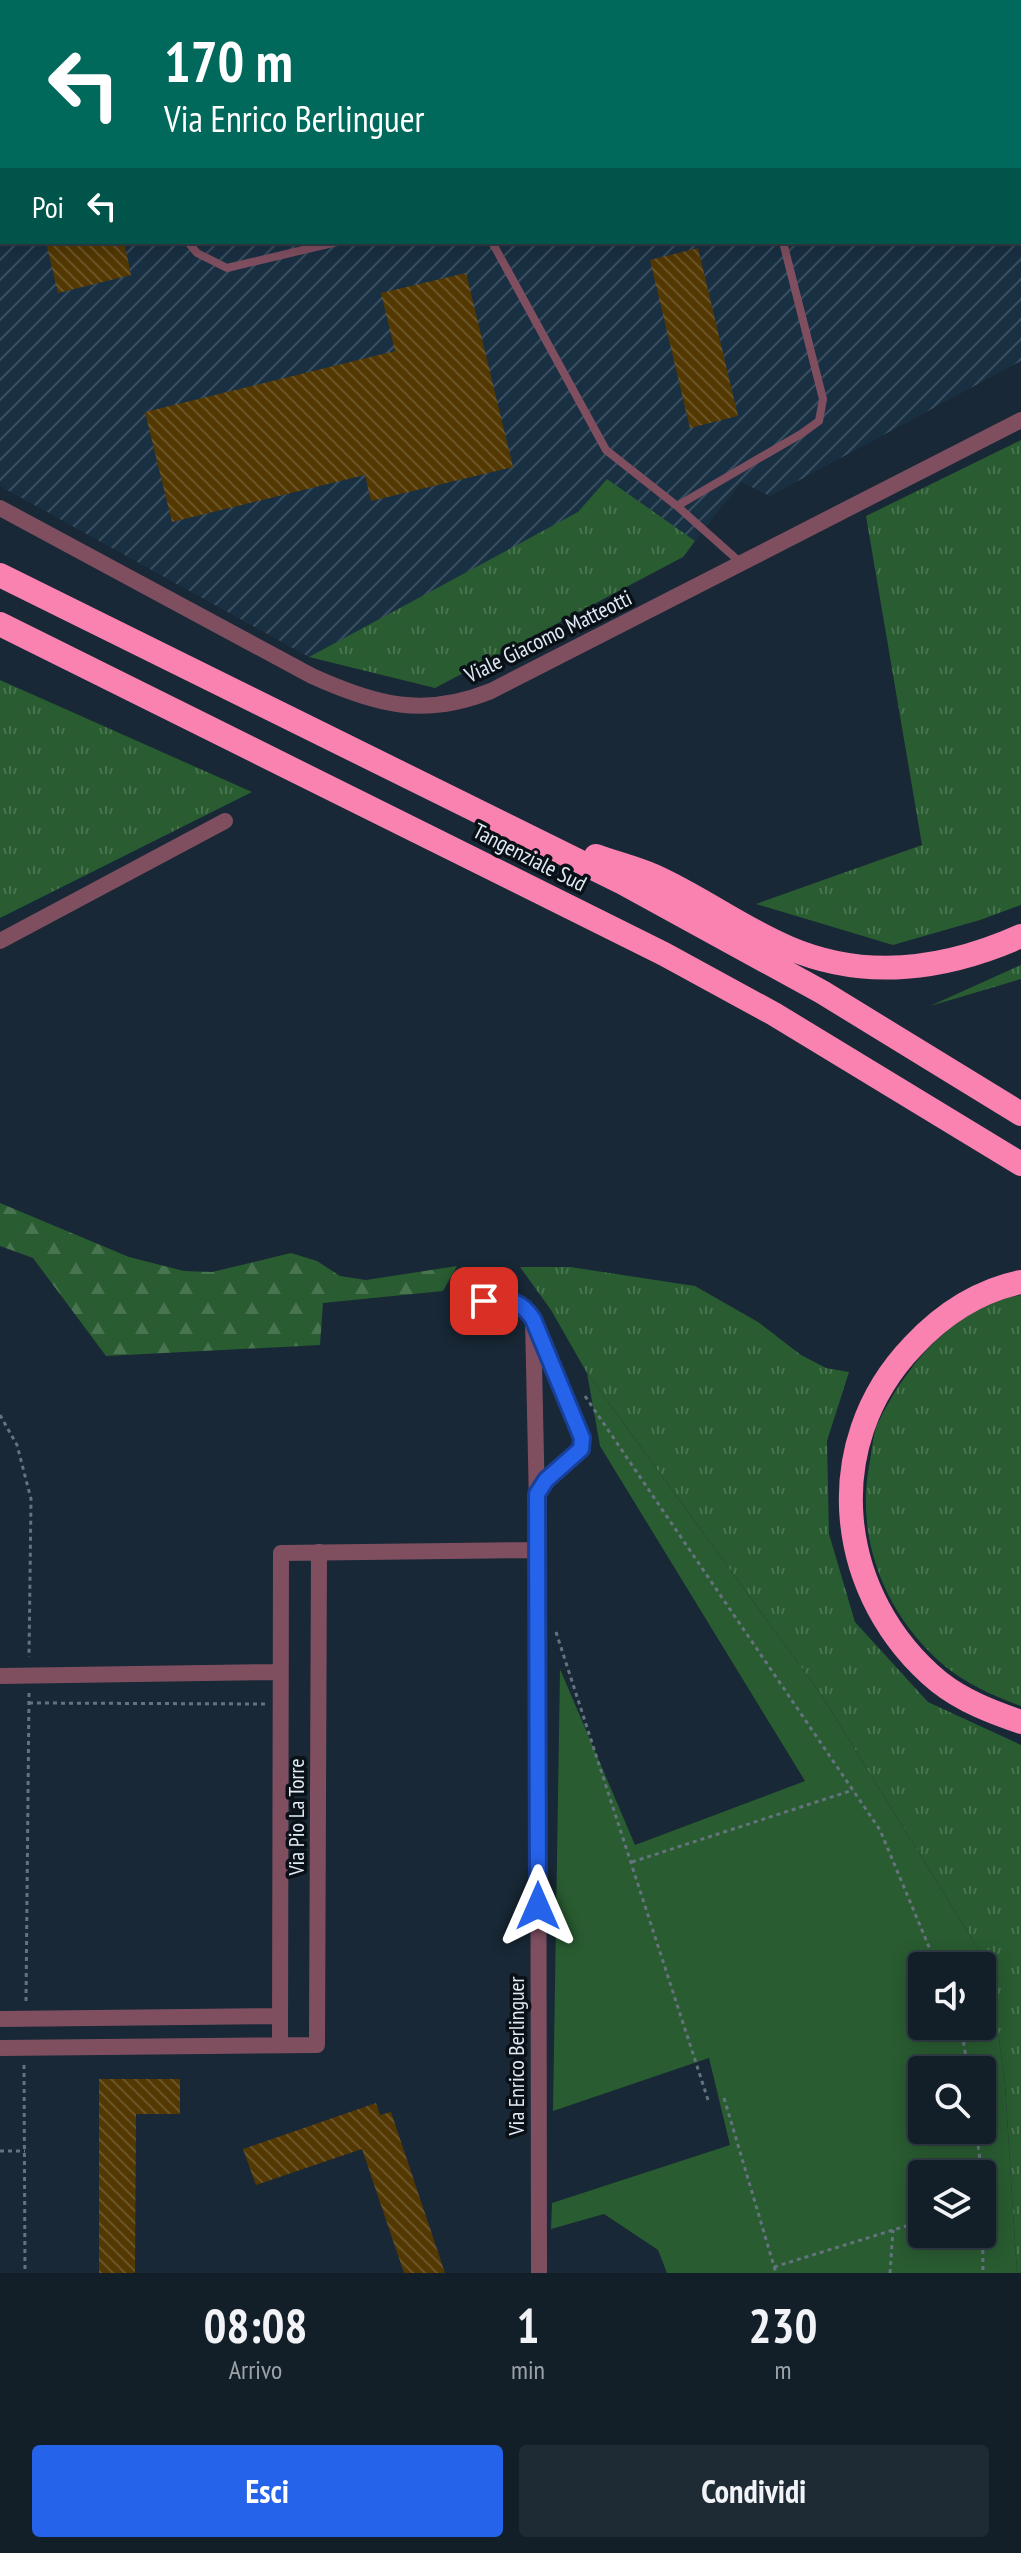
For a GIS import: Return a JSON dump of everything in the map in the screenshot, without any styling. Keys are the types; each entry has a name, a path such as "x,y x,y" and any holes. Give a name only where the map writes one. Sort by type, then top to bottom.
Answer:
{"highway":[{"name":"Tangenziale Sud","path":"0,575 518,830 711,930 822,992 1021,1114"},
{"name":"Tangenziale Sud","path":"0,624 664,954 787,1021 1021,1164"},
{"path":"518,830 653,876 789,948 856,968 891,969 927,965 979,952 1021,936"},
{"path":"1021,1282 980,1295 951,1312 927,1332 888,1376 871,1404 861,1430 854,1460 851,1520 856,1551 866,1582 894,1636 940,1683 966,1700 1021,1722"}],"street":[{"name":"Viale Giacomo Matteotti","path":"0,508 312,676 348,692 379,701 439,706 466,701 491,691 1021,420"},
{"path":"0,941 225,821"},
{"path":"458,1301 513,1301 525,1307 572,1395 582,1438 581,1449 546,1480 537,1494"},
{"name":"Via Enrico Berlinguer","path":"533,1319 538,1550 539,2273"},
{"path":"535,1406 539,1398 548,1393 572,1395"},
{"path":"319,1552 538,1550"},
{"name":"Via Pio La Torre","path":"0,2048 317,2045 319,1552 281,1553 280,2045"},
{"path":"0,1676 280,1672"},
{"path":"0,2019 280,2016"}],"lane":[{"path":"190,244 197,253 227,268 329,244"},
{"path":"493,244 606,450 677,506 741,563"},
{"path":"677,506 819,421 823,399 784,244"}],"path":[{"path":"572,1395 880,1830 931,1952"},
{"path":"0,1415 17,1445 31,1499 29,1670"},
{"path":"538,1621 554,1626 709,2103"},
{"path":"26,2010 29,1684"},
{"path":"29,1703 281,1704"},
{"path":"631,1862 853,1790"},
{"path":"25,2047 25,2273"},
{"path":"724,2098 776,2273"},
{"path":"0,2151 25,2151"},
{"path":"774,2267 908,2225"},
{"path":"890,2273 893,2230"},
{"path":"983,2248 983,2273"}],"shaded area":[{"path":"0,244 1021,244 1021,361 770,496 741,482 683,557 435,687 309,657 0,486"}],"green space":[{"path":"1021,440 1021,905 893,945 756,904 922,845 866,516"},
{"path":"607,479 695,541 683,557 435,688 309,657 578,512"},
{"path":"0,680 252,792 0,918"},
{"path":"1021,965 1021,979 930,1006"},
{"path":"0,1203 129,1257 184,1271 212,1272 291,1253 317,1261 340,1276 366,1280 457,1266 443,1291 323,1303 320,1345 106,1356 33,1258 0,1246"},
{"path":"520,1267 570,1267 695,1286 758,1322 801,1355 826,1368 849,1372 827,1441 829,1534 855,1622 928,1702 1021,1745 1021,2273 1017,2273 1005,2085 996,2015 996,1952 980,1952 822,1696 587,1373 551,1310"},
{"path":"1021,1295 1021,1706 982,1690 954,1673 925,1647 906,1624 879,1574 871,1547 866,1490 877,1425 895,1391 918,1360 957,1323 988,1305"},
{"path":"587,1373 822,1696 980,1952 908,1952 908,2040 996,2040 996,2015 1005,2085 1017,2273 667,2273 658,2250 604,2214 551,2229 552,2203 730,2145 709,2058 553,2111 560,1669 635,1845 805,1781 600,1446"}],"building":[{"path":"46,244 124,244 131,275 58,293"},
{"path":"698,248 738,416 690,428 650,260"},
{"path":"466,273 513,467 371,501 365,475 172,522 145,412 395,351 381,293"},
{"path":"99,2079 180,2079 180,2114 136,2114 135,2273 99,2273"},
{"path":"376,2103 380,2115 391,2112 445,2273 404,2273 362,2149 256,2185 243,2149"}],"route":[{"path":"484,1301 513,1301 525,1307 533,1319 582,1438 581,1449 546,1480 537,1494 538,1906"}]}
